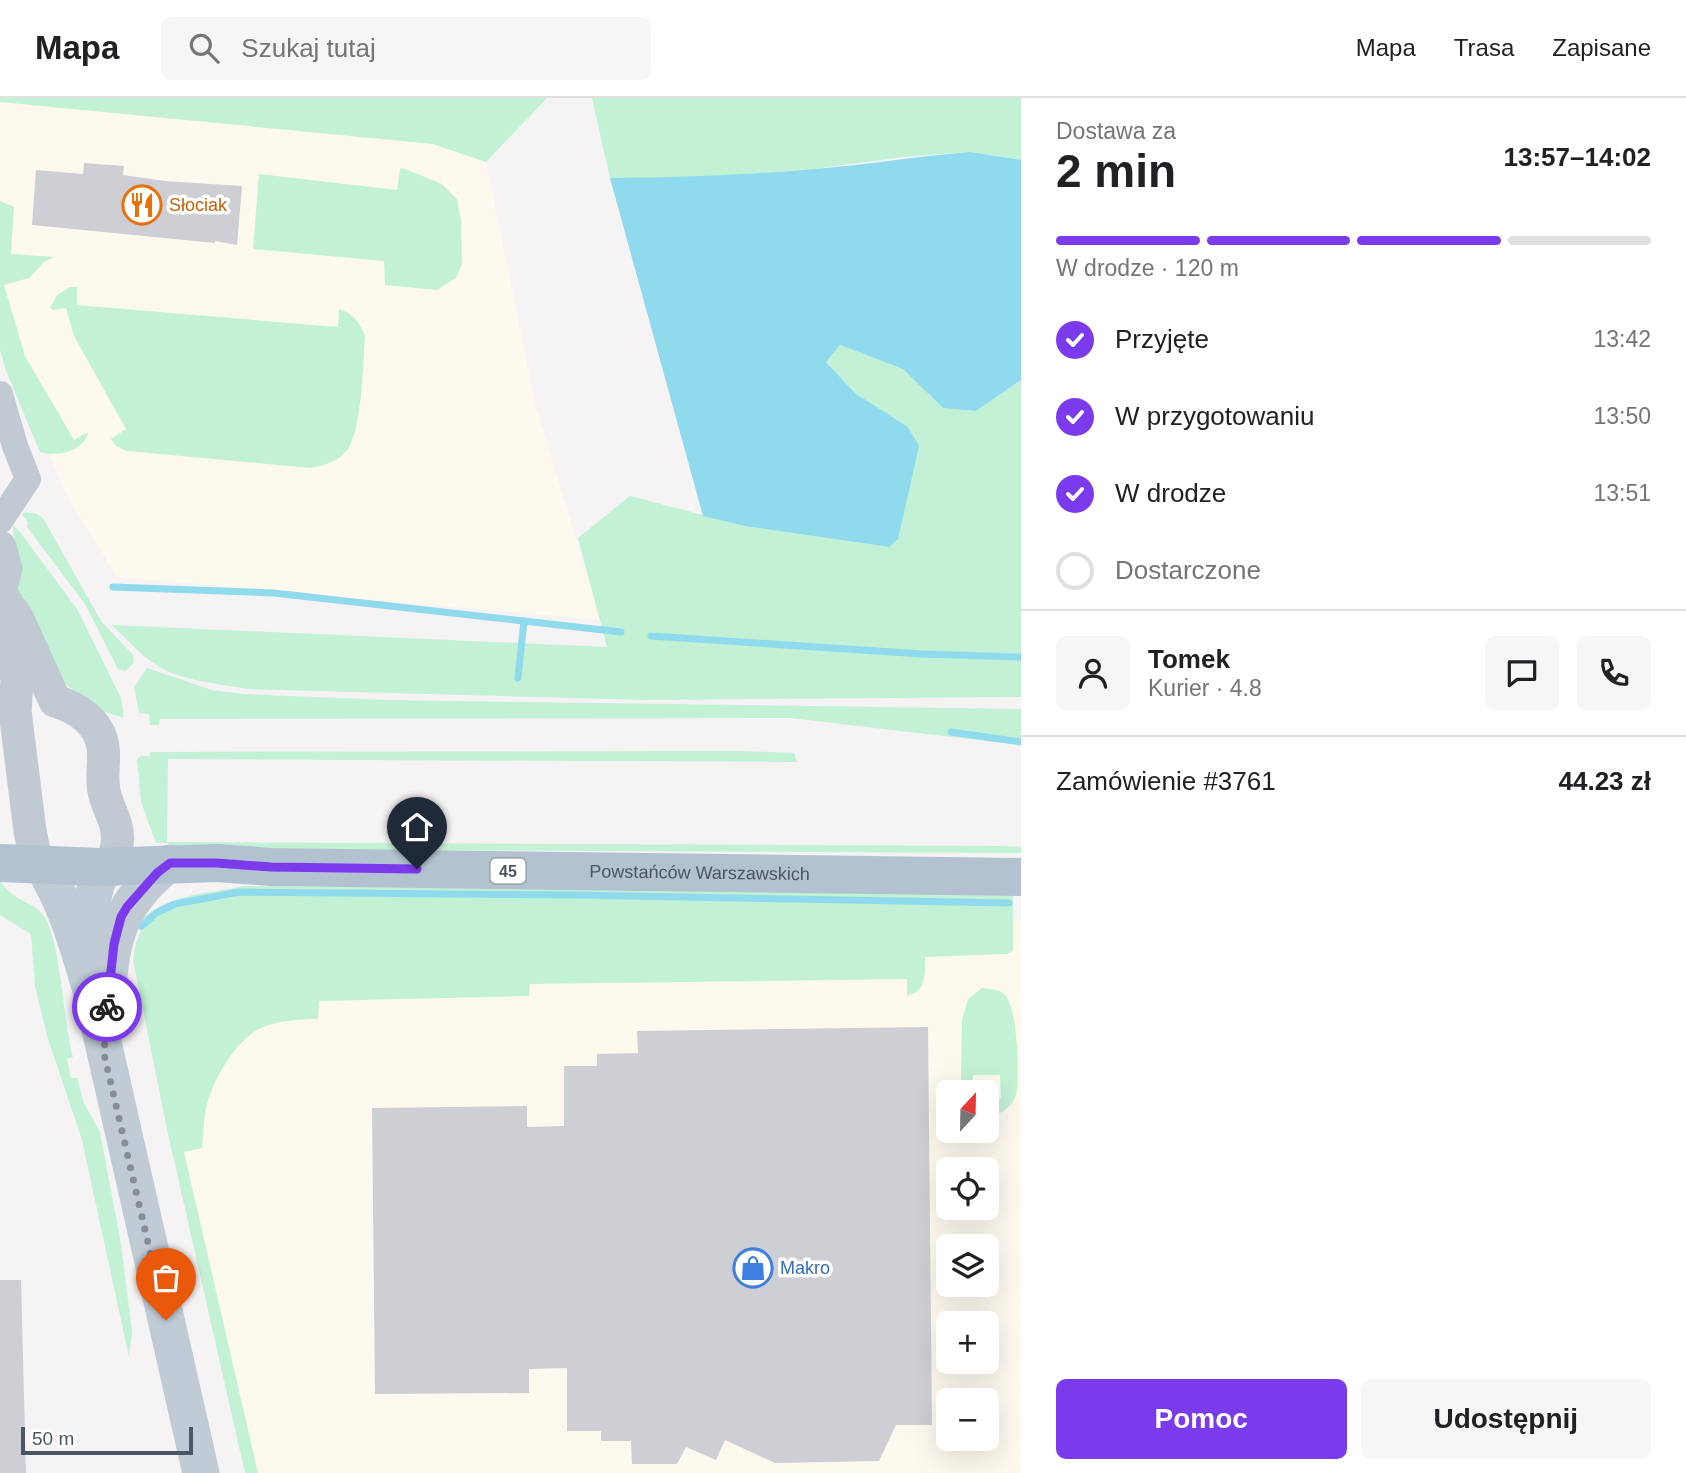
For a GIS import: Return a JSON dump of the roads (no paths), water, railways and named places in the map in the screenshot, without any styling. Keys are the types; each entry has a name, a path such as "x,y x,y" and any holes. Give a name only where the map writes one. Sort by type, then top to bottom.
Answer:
{"main road":[{"name":"Powstańców Warszawskich","path":"0,863 42,865 103,876 170,863 217,863 271,867 1021,877"},
{"path":"104,1054 111,964 121,917 157,873 170,863"},
{"path":"42,865 54,883 73,932 92,994 201,1473"},
{"path":"92,994 94,963 91,905 103,876"}],"street":[{"path":"0,394 15,446 29,479 0,521"},
{"path":"0,547 6,569 0,592 17,617 55,701 79,712 89,720 100,736 103,747 104,793 117,828 118,840 103,876"},
{"path":"0,636 13,661 17,680 15,711 30,831 34,851 42,865"}],"water":[{"path":"970,152 1021,160 1021,380 976,411 943,408 903,369 840,345 826,362 855,393 908,427 919,446 898,539 889,547 745,526 703,516 610,178 788,171"}],"waterway":[{"path":"113,587 274,593 621,632"},
{"path":"518,678 524,621"},
{"path":"651,636 922,654 1021,657"},
{"path":"951,732 1021,742"},
{"path":"142,926 156,913 175,904 239,892 1009,903"}],"place":[{"name":"Słociak","path":"142,205"},
{"name":"Makro","path":"753,1268"}]}
